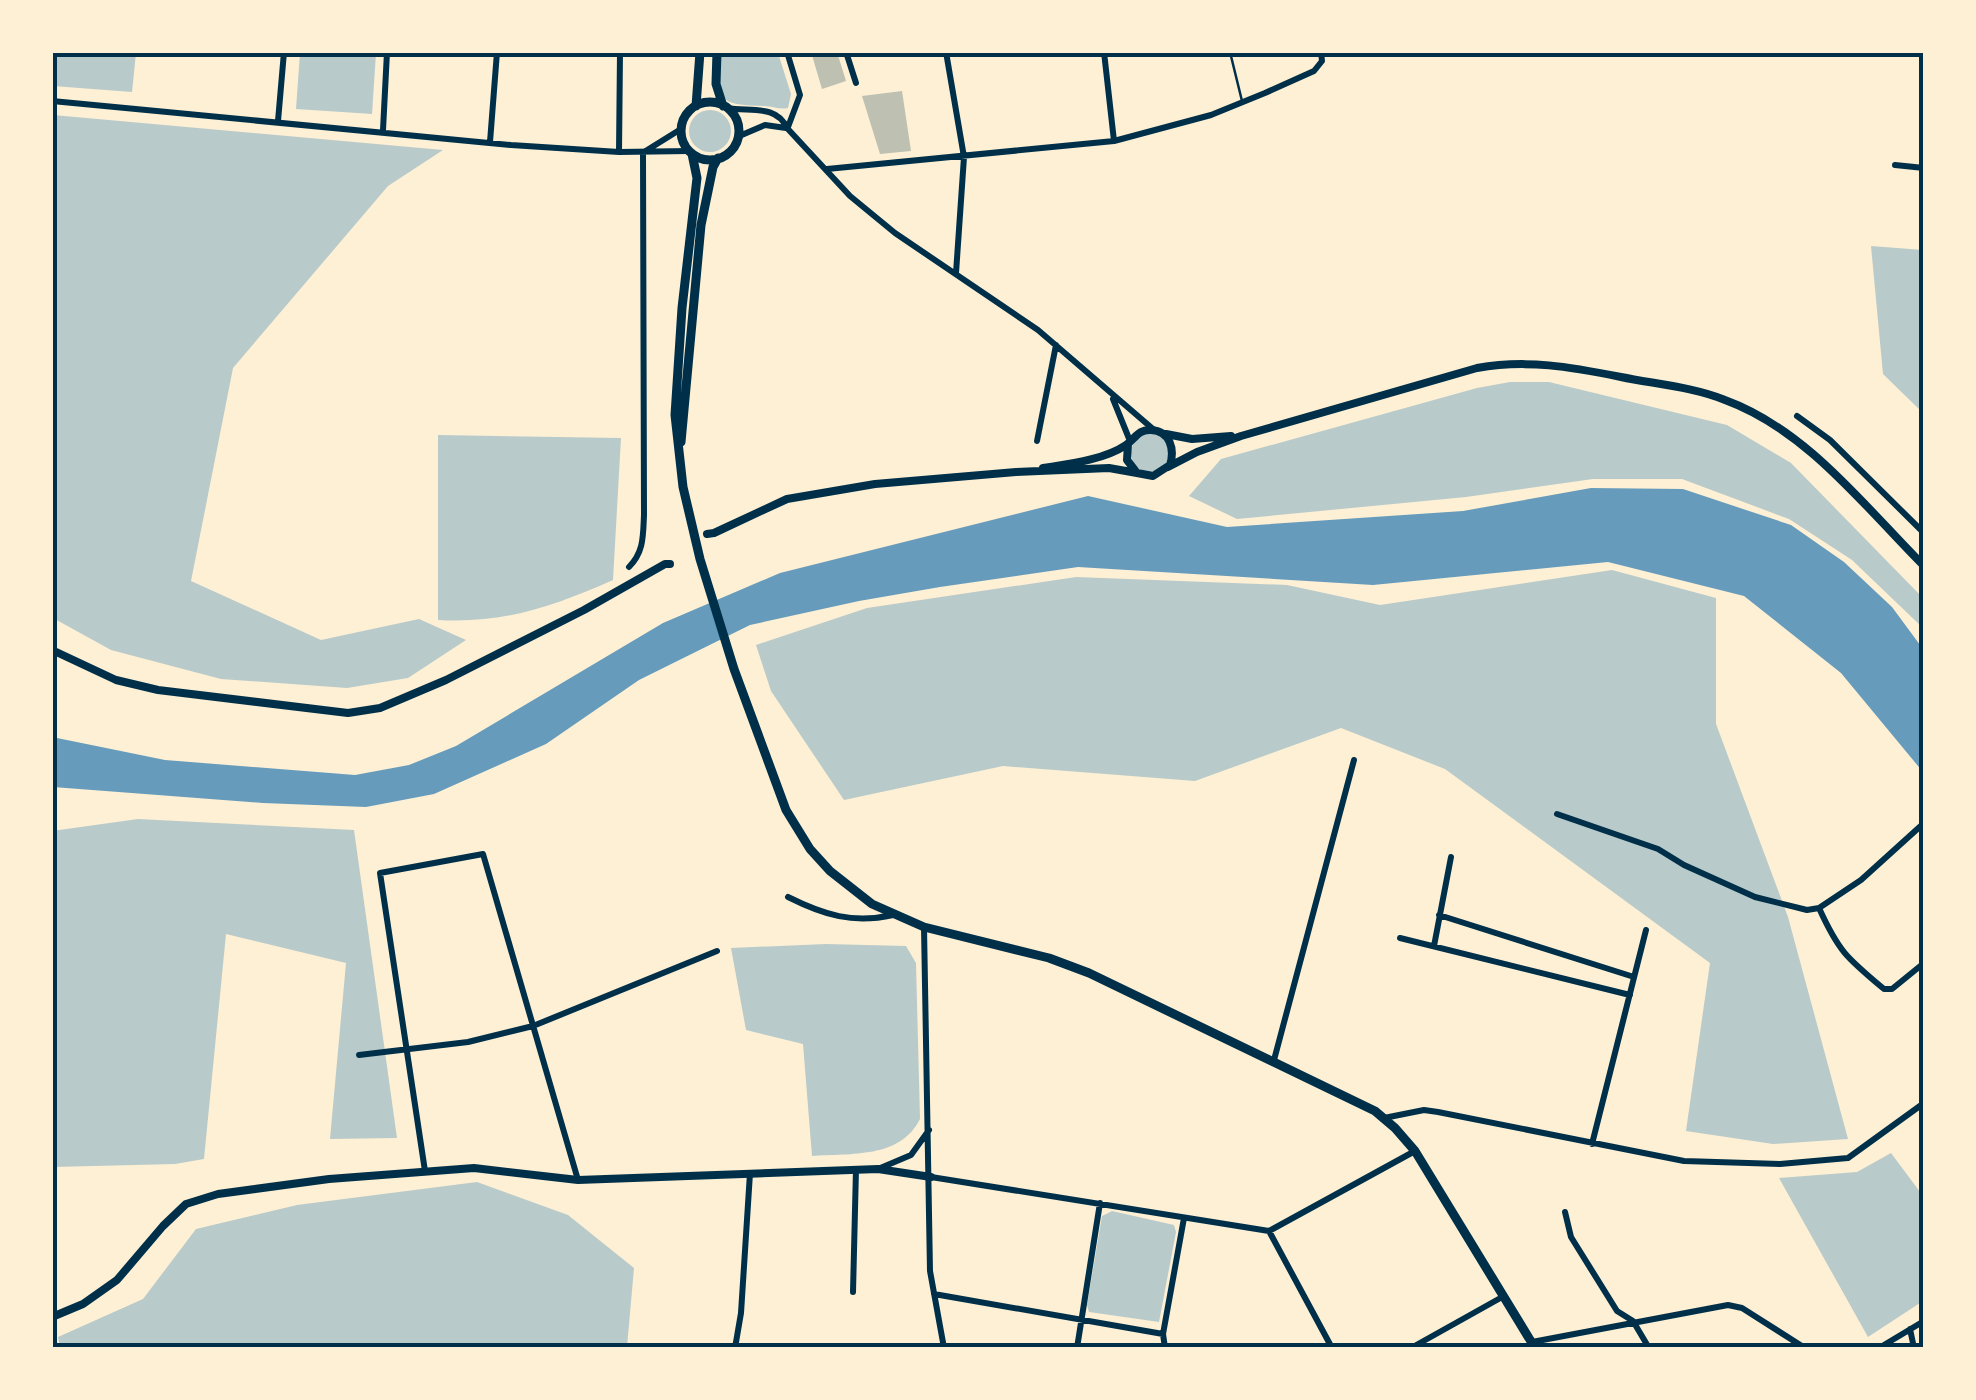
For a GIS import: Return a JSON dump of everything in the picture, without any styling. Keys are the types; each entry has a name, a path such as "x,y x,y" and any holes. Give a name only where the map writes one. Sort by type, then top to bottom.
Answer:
{"main road":[{"path":"696,106 700,52"},
{"path":"691,152 701,158 718,158 728,153 737,137 737,122 725,107 716,84 717,52"},
{"path":"725,107 712,102 696,106 684,118 681,128 698,178 674,415 686,506 700,558 770,773 796,828 830,872 893,915 924,928 1072,966 1274,1060 1384,1118 1416,1151 1533,1345"},
{"path":"680,454 701,225 712,167 718,158"},
{"path":"710,535 770,504 812,493 923,478 1109,468 1153,476 1188,456 1240,436 1476,368 1522,362 1565,366 1720,398 1773,423 1826,466 1924,566"},
{"path":"1024,472 1085,460 1129,443 1138,432 1192,439 1240,436"},
{"path":"1158,432 1173,451 1168,468"},
{"path":"1129,443 1128,460 1137,473"},
{"path":"52,650 116,680 158,690 348,714 380,708 446,680 584,610 667,562"},
{"path":"52,1317 83,1304 117,1280 176,1212 198,1199 329,1179 482,1168 578,1180 856,1169 930,1177"}],"street":[{"path":"278,121 284,52"},
{"path":"382,130 388,52"},
{"path":"490,142 498,52"},
{"path":"619,152 620,52"},
{"path":"787,52 800,95 788,128"},
{"path":"846,52 856,82"},
{"path":"946,52 964,157 956,274"},
{"path":"1104,52 1114,140"},
{"path":"826,170 1114,140 1211,115 1314,71 1321,57"},
{"path":"52,100 490,142 619,152 691,152"},
{"path":"725,107 772,112 782,118 850,196 1056,345 1113,398 1158,432"},
{"path":"737,137 765,125 788,128"},
{"path":"642,153 681,128"},
{"path":"629,567 642,547 644,515 642,153"},
{"path":"1895,165 1924,168"},
{"path":"1037,442 1056,345"},
{"path":"1113,398 1129,443"},
{"path":"1797,416 1830,440 1924,533"},
{"path":"1274,1060 1354,760"},
{"path":"1557,814 1640,842 1755,897 1807,910 1818,908 1861,880 1924,823"},
{"path":"425,1170 380,873 483,854 578,1180"},
{"path":"1434,946 1451,858"},
{"path":"788,897 848,920 893,915"},
{"path":"1818,908 1845,957 1884,989 1892,989 1924,963"},
{"path":"1439,915 1634,977"},
{"path":"924,928 929,1238 944,1348"},
{"path":"1592,1144 1646,930"},
{"path":"1400,938 1630,996"},
{"path":"359,1055 468,1042 533,1026 717,952"},
{"path":"1384,1118 1424,1110 1684,1161 1780,1164 1839,1160 1856,1154 1924,1102"},
{"path":"878,1169 911,1155 930,1128"},
{"path":"930,1177 1269,1230 1416,1151"},
{"path":"854,1292 856,1169"},
{"path":"735,1348 741,1313 750,1172"},
{"path":"1077,1348 1100,1203"},
{"path":"1564,1212 1571,1237 1617,1310 1633,1321 1649,1348"},
{"path":"1165,1348 1163,1334 1184,1218"},
{"path":"1269,1230 1332,1348"},
{"path":"934,1294 1163,1334"},
{"path":"1410,1348 1504,1296"},
{"path":"1533,1345 1633,1321 1728,1305 1742,1308 1805,1348"},
{"path":"1879,1348 1924,1321"},
{"path":"1910,1328 1914,1348"}],"lane":[{"path":"1230,52 1242,102"}],"shaded area":[{"path":"52,53 136,53 132,92 53,86"},
{"path":"300,53 376,53 372,114 296,109"},
{"path":"720,53 778,53 791,94 788,108 736,104 723,97"},
{"path":"710,110 725,116 731,131 725,146 710,152 695,146 689,131 695,116"},
{"path":"53,115 443,150 388,186 233,368 191,581 321,640 419,619 466,640 408,678 347,688 221,679 111,650 53,618"},
{"path":"1871,246 1923,250 1923,413 1883,374"},
{"path":"1510,382 1549,382 1727,425 1791,463 1923,598 1923,628 1852,560 1789,519 1682,479 1593,479 1466,497 1237,519 1189,496 1221,459"},
{"path":"1150,434 1163,440 1169,453 1163,466 1150,472 1137,466 1131,453 1137,440"},
{"path":"438,435 621,438 613,580 570,598 507,616 438,620"},
{"path":"1612,570 1716,598 1716,724 1788,917 1848,1139 1773,1144 1686,1131 1710,963 1445,769 1341,728 1195,781 1003,766 844,800 771,691 756,645 867,608 1076,577 1287,585 1380,605"},
{"path":"138,819 354,830 397,1138 330,1139 346,963 226,934 204,1159 175,1164 53,1167 52,831"},
{"path":"906,946 916,963 920,1119 911,1132 887,1147 858,1154 812,1156 803,1044 746,1030 731,948"},
{"path":"1891,1153 1923,1196 1923,1301 1868,1337 1779,1178 1857,1172"},
{"path":"477,1182 568,1215 634,1268 627,1347 60,1347 58,1337 143,1299 196,1229 297,1205"},
{"path":"1112,1211 1174,1225 1176,1232 1159,1322 1089,1312 1102,1216"}],"water":[{"path":"1591,488 1683,489 1791,525 1844,562 1892,607 1923,649 1923,772 1841,673 1744,596 1608,562 1373,585 1078,567 859,601 750,625 639,680 546,744 434,794 366,807 53,787 52,737 165,760 355,775 409,765 456,746 663,623 780,573 1088,496 1227,527 1463,511"}],"building":[{"path":"811,52 837,52 846,81 822,89"},
{"path":"902,91 911,151 880,154 862,96"}]}
